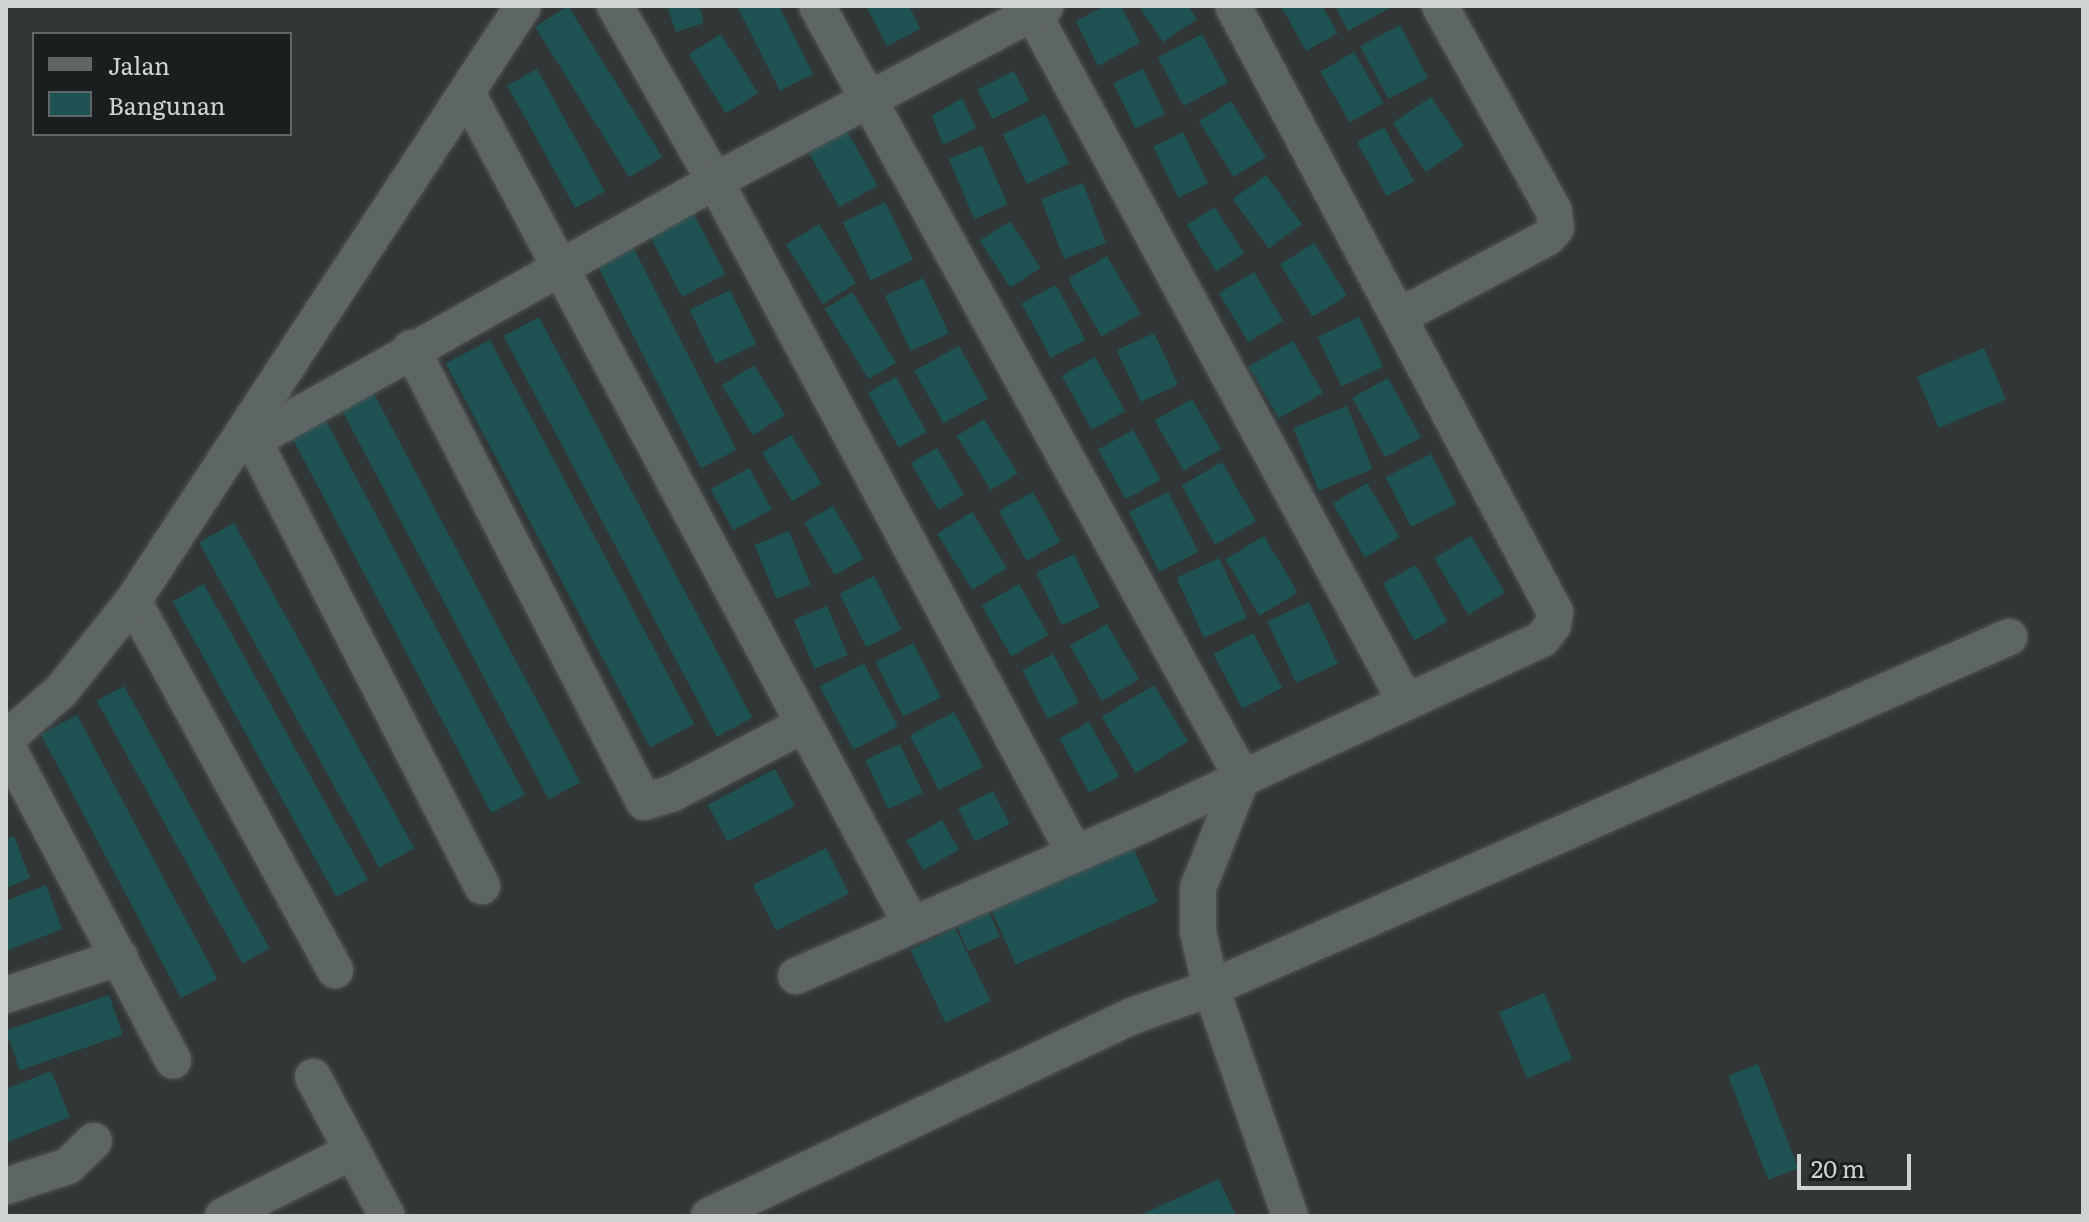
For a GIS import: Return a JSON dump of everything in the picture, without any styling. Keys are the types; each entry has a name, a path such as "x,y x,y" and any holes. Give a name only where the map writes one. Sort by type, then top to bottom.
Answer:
{"street":[{"path":"615,6 715,181 1075,854"},
{"path":"817,6 866,101 1242,777"},
{"path":"796,976 910,922 1075,854 1542,639 1553,625 1555,612 1233,6"},
{"path":"1400,316 1547,238 1556,228 1554,211 1443,7"},
{"path":"250,434 1036,8 1406,702"},
{"path":"6,739 61,691 133,601 250,434 468,95 510,13"},
{"path":"468,95 910,922"},
{"path":"411,348 644,802 671,794 803,725"},
{"path":"250,434 482,886"},
{"path":"133,601 335,970"},
{"path":"709,1216 1132,1016 1211,988 2009,637"},
{"path":"6,745 21,804 120,957 173,1061"},
{"path":"1242,777 1198,888 1198,932 1211,988 1290,1216"},
{"path":"6,995 120,957"},
{"path":"313,1077 387,1216"},
{"path":"6,1186 68,1166 94,1141"},
{"path":"223,1216 353,1151"}],"building":[{"path":"568,6 662,157 629,178 535,27"},
{"path":"667,6 699,6 704,23 676,32"},
{"path":"737,6 779,6 813,74 780,91"},
{"path":"866,6 909,6 920,29 887,46"},
{"path":"1105,6 1121,6 1140,43 1098,66 1076,21"},
{"path":"1139,6 1188,6 1197,19 1163,42"},
{"path":"1281,6 1322,6 1338,33 1306,51"},
{"path":"1335,6 1387,6 1388,9 1348,31"},
{"path":"1400,25 1428,78 1388,99 1360,46"},
{"path":"721,34 758,93 726,114 689,54"},
{"path":"1202,34 1228,83 1184,106 1158,57"},
{"path":"1354,52 1384,103 1350,123 1320,72"},
{"path":"537,69 605,191 575,208 507,85"},
{"path":"1143,69 1165,114 1135,128 1113,83"},
{"path":"1014,71 1029,100 992,119 977,90"},
{"path":"1431,97 1464,146 1426,172 1393,123"},
{"path":"962,98 976,128 943,145 932,116"},
{"path":"1231,101 1266,157 1234,177 1199,121"},
{"path":"1045,114 1069,163 1027,184 1003,135"},
{"path":"1384,127 1414,181 1387,196 1357,142"},
{"path":"846,129 878,186 839,207 808,150"},
{"path":"1183,132 1208,183 1178,198 1153,146"},
{"path":"982,145 1007,205 974,219 949,159"},
{"path":"1266,175 1302,224 1269,248 1233,199"},
{"path":"1083,183 1106,243 1064,259 1041,199"},
{"path":"885,202 913,260 871,280 843,223"},
{"path":"1215,207 1244,254 1216,271 1187,224"},
{"path":"693,213 725,274 682,297 650,236"},
{"path":"1010,221 1040,268 1010,288 980,241"},
{"path":"819,224 856,283 823,304 786,245"},
{"path":"1314,243 1347,296 1313,317 1280,264"},
{"path":"632,245 736,450 701,468 596,263"},
{"path":"1107,256 1140,314 1102,337 1068,279"},
{"path":"1254,272 1283,321 1248,342 1219,293"},
{"path":"923,278 949,333 911,351 885,296"},
{"path":"1056,285 1085,340 1051,358 1022,303"},
{"path":"730,290 756,344 716,364 690,310"},
{"path":"852,292 896,362 869,379 825,309"},
{"path":"539,317 752,718 717,737 504,336"},
{"path":"1359,317 1383,366 1342,387 1318,337"},
{"path":"1154,333 1178,385 1141,402 1117,350"},
{"path":"490,340 694,724 650,748 446,363"},
{"path":"1293,341 1323,393 1279,418 1249,366"},
{"path":"959,346 988,398 943,423 914,371"},
{"path":"1984,348 2006,400 1939,428 1917,377"},
{"path":"1095,357 1125,411 1092,430 1062,375"},
{"path":"754,365 785,415 753,435 722,385"},
{"path":"896,377 927,432 899,448 868,393"},
{"path":"1388,378 1421,437 1385,457 1352,398"},
{"path":"373,392 581,782 549,799 341,409"},
{"path":"1192,399 1221,449 1184,471 1155,420"},
{"path":"1347,406 1372,469 1319,491 1293,428"},
{"path":"324,417 525,795 491,813 290,435"},
{"path":"984,419 1018,473 991,490 957,436"},
{"path":"1133,430 1161,480 1126,499 1098,449"},
{"path":"791,435 821,483 792,501 762,453"},
{"path":"937,448 964,495 938,510 911,463"},
{"path":"1431,454 1456,504 1411,527 1386,477"},
{"path":"1222,462 1256,521 1215,544 1181,486"},
{"path":"749,468 772,509 733,530 711,489"},
{"path":"1367,483 1399,537 1365,558 1333,504"},
{"path":"1033,492 1061,542 1027,561 999,511"},
{"path":"1168,492 1198,552 1159,572 1129,512"},
{"path":"833,506 864,559 835,575 804,522"},
{"path":"972,512 1007,568 972,590 937,534"},
{"path":"234,523 414,848 379,868 199,542"},
{"path":"789,531 811,585 776,599 755,545"},
{"path":"1264,536 1298,593 1259,616 1225,559"},
{"path":"1471,536 1505,593 1468,615 1434,558"},
{"path":"1074,554 1100,607 1062,625 1036,572"},
{"path":"1219,558 1247,618 1204,638 1176,578"},
{"path":"1416,565 1448,622 1414,640 1383,583"},
{"path":"874,576 901,629 866,647 839,594"},
{"path":"204,584 368,880 336,897 173,601"},
{"path":"1019,584 1048,635 1011,657 982,606"},
{"path":"1309,602 1338,664 1296,683 1267,621"},
{"path":"827,606 848,655 815,669 794,620"},
{"path":"1107,624 1139,679 1102,701 1070,646"},
{"path":"1253,633 1282,688 1242,709 1213,654"},
{"path":"913,643 941,697 903,716 876,662"},
{"path":"1053,654 1079,703 1048,719 1022,670"},
{"path":"864,663 898,727 854,750 820,686"},
{"path":"1154,685 1188,742 1136,773 1102,716"},
{"path":"124,686 269,948 242,963 97,701"},
{"path":"954,712 983,767 939,790 910,735"},
{"path":"77,715 217,979 181,998 41,734"},
{"path":"1089,722 1119,776 1089,793 1059,738"},
{"path":"900,744 923,793 888,809 866,760"},
{"path":"775,769 795,806 728,842 708,805"},
{"path":"993,791 1010,824 975,842 958,809"},
{"path":"942,820 959,849 923,870 906,841"},
{"path":"14,836 30,878 6,888 6,839"},
{"path":"1133,847 1157,902 1016,965 991,910"},
{"path":"826,848 849,893 776,931 753,885"},
{"path":"46,885 62,929 6,951 6,901"},
{"path":"989,912 1000,937 968,951 957,926"},
{"path":"955,928 991,1001 946,1023 910,950"},
{"path":"1544,993 1572,1059 1527,1078 1499,1012"},
{"path":"109,995 123,1035 20,1070 6,1030"},
{"path":"1758,1064 1798,1169 1768,1180 1728,1075"},
{"path":"51,1071 70,1117 6,1143 6,1089"},
{"path":"1219,1179 1236,1216 1138,1216"}]}
